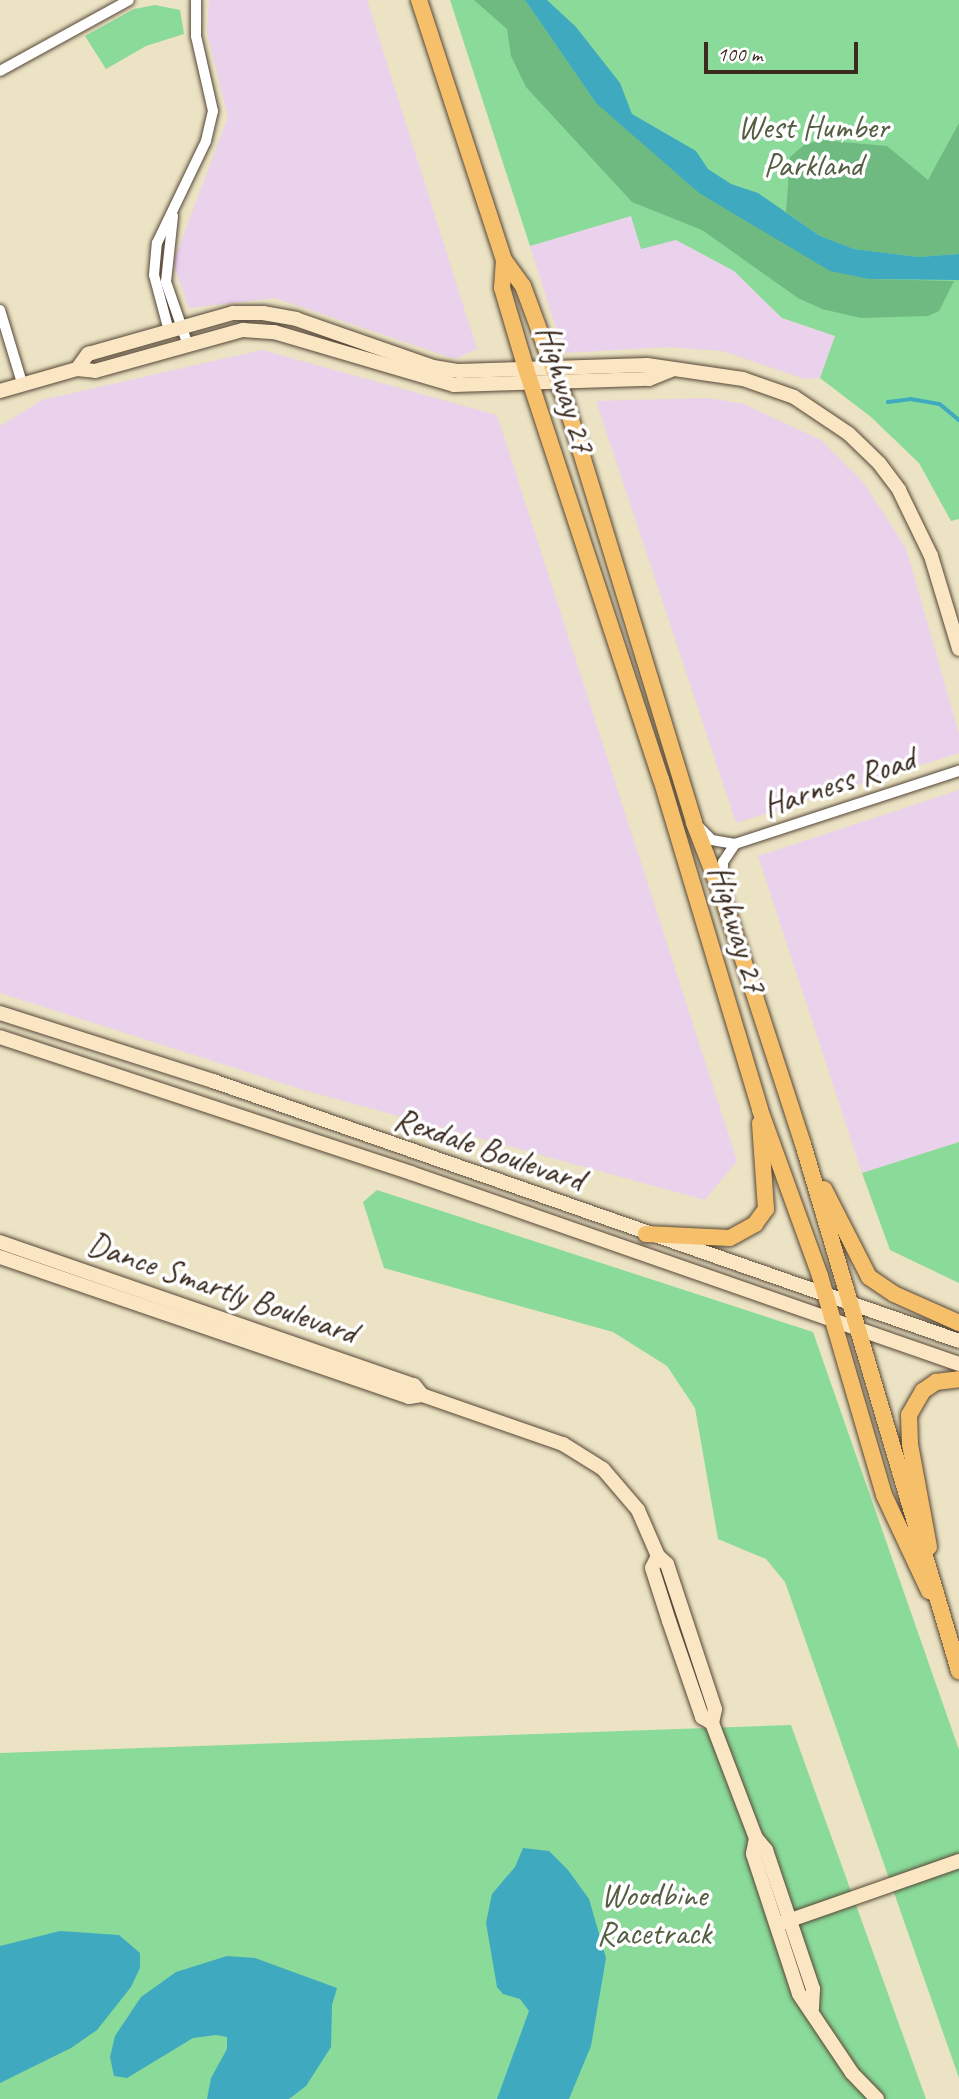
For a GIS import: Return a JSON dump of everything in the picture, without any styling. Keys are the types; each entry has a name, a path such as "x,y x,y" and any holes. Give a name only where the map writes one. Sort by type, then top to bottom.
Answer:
{"main road":[{"name":"Highway 27","path":"419,0 503,260 523,286 556,376 694,823 723,898 803,1144 930,1570 938,1608 959,1671"},
{"name":"Highway 27","path":"503,260 502,288 528,376 653,755 760,1110 834,1322 884,1495 938,1608"},
{"path":"646,1234 730,1238 755,1224 766,1209 760,1110"},
{"path":"803,1144 869,1277 906,1300 959,1323"},
{"path":"930,1570 928,1524 910,1444 909,1415 923,1391 936,1382 959,1379"}],"street":[{"path":"0,72 130,0"},
{"path":"188,345 175,329 165,269 173,216 212,120 212,97 196,36 196,0"},
{"path":"0,312 22,383"},
{"path":"77,369 88,354 233,313 263,313 296,319 433,368 528,376 649,379 671,370 743,379 793,397 849,434 879,463 900,490 931,556 959,649"},
{"path":"0,391 77,369 95,371 243,330 274,332 454,385 528,376"},
{"path":"348,355 353,340"},
{"name":"Harness Road","path":"694,823 712,840 735,844 959,771"},
{"name":"Harness Road","path":"723,898 723,862 735,844"},
{"name":"Rexdale Boulevard","path":"0,1013 213,1081 959,1341"},
{"name":"Rexdale Boulevard","path":"0,1037 411,1173 959,1364"},
{"name":"Dance Smartly Boulevard","path":"0,1242 414,1385 422,1395"},
{"name":"Dance Smartly Boulevard","path":"0,1257 409,1397 422,1395 584,1455 603,1469 638,1510 658,1556 652,1568 702,1717 712,1723 756,1838 753,1854 783,1922 799,1994 812,2009 836,2052 877,2099"},
{"path":"783,1922 959,1861"}],"shaded area":[{"path":"209,0 367,0 477,349 455,359 275,298 189,308 173,263 228,117 207,32"},
{"path":"631,216 734,271 782,318 835,336 820,378 805,379 722,351 668,347 564,353 530,246"},
{"path":"262,350 497,415 737,1161 705,1200 307,1091 0,993 0,426 42,400"},
{"path":"708,398 744,404 821,440 863,482 906,548 959,734 959,753 736,823 596,401"},
{"path":"959,790 959,1142 862,1173 758,856"}],"green space":[{"name":"West Humber Parkland","path":"450,0 959,0 959,519 951,521 919,463 871,417 820,378 835,336 782,318 734,271 676,240 641,249 631,216 530,246"},
{"path":"474,0 525,0 596,103 869,279 954,281 939,311 928,316 861,318 822,309 798,298 702,230 632,202 526,87 511,56 507,29"},
{"path":"155,5 180,10 184,34 146,46 106,69 85,36 134,9"},
{"path":"959,123 959,254 918,257 854,249 820,236 786,212 790,157 804,145 820,140 887,146 928,180"},
{"path":"959,1142 959,1283 890,1250 862,1173"},
{"path":"377,1190 813,1332 959,1750 959,2078 785,1582 766,1559 718,1539 695,1408 667,1366 613,1332 384,1268 363,1202"},
{"name":"Woodbine Racetrack","path":"791,1725 926,2099 0,2099 0,1753"}],"water":[{"path":"525,0 547,0 576,27 620,83 632,114 696,151 708,169 731,184 758,193 820,236 854,249 918,257 959,254 959,280 869,279 830,271 699,193 596,103"},
{"path":"523,1848 549,1851 568,1870 589,1899 606,1958 591,2046 569,2099 497,2099 529,2011 520,1999 503,1994 497,1987 486,1923 492,1894 515,1867"},
{"path":"60,1931 119,1935 140,1953 140,1968 131,1987 97,2030 71,2048 0,2083 0,1946"},
{"path":"227,1956 255,1958 337,1988 332,2005 331,2047 306,2086 289,2099 207,2099 211,2078 227,2049 227,2037 216,2035 193,2038 127,2078 114,2076 110,2057 115,2036 141,1997 176,1972"}],"waterway":[{"path":"888,402 911,399 940,404 959,420"}]}
